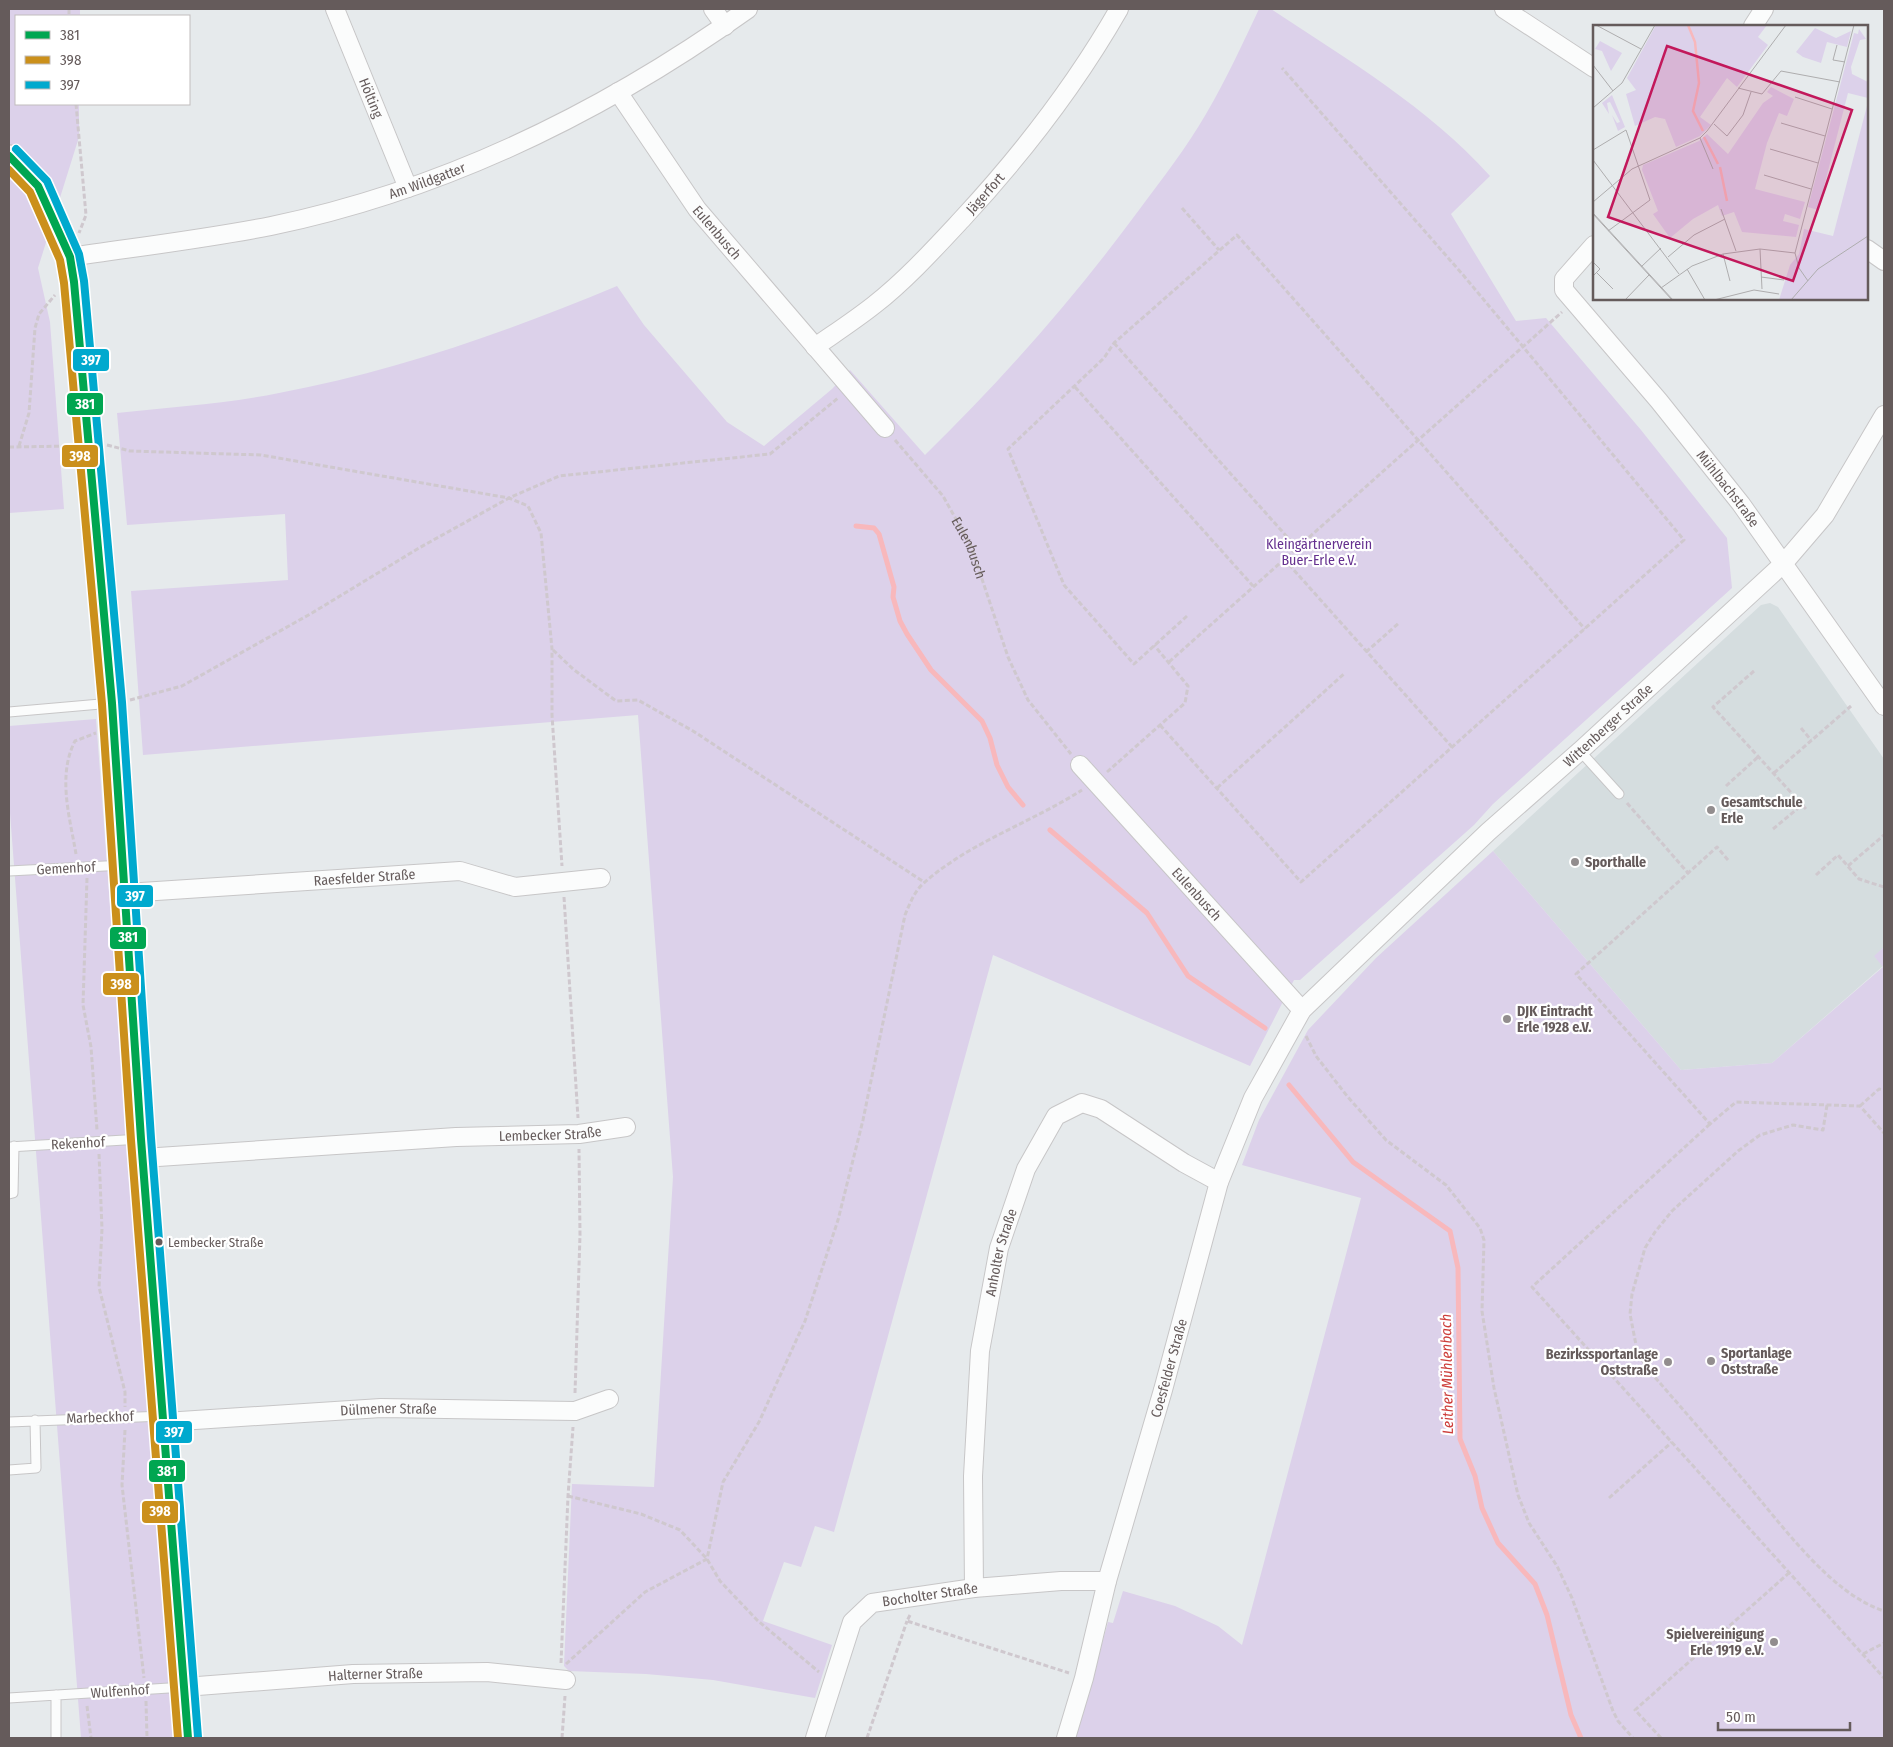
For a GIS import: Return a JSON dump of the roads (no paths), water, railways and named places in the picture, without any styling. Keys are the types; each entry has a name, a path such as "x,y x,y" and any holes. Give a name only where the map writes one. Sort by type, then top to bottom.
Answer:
{"street":[{"name":"Hölting","path":"335,9 408,188"},
{"path":"713,9 725,26"},
{"name":"Am Wildgatter","path":"70,257 271,226 346,207 408,188 516,145 568,121 725,26 748,9"},
{"name":"Jägerfort","path":"815,347 875,304 930,254 1008,169 1054,111 1095,51 1119,9"},
{"path":"1504,9 1593,67"},
{"path":"1754,25 1764,9"},
{"name":"Eulenbusch","path":"618,92 698,209 885,428"},
{"path":"9,156 38,186 70,257 74,282 112,704 142,1149 165,1419 188,1738"},
{"name":"Mühlbachstraße","path":"1593,246 1564,279 1564,290 1658,401 1741,504 1884,706"},
{"path":"1868,250 1884,260"},
{"name":"Wittenberger Straße","path":"1302,1010 1488,832 1580,751 1783,564 1825,515 1884,415"},
{"name":"Eulenbusch","path":"1080,765 1302,1010"},
{"name":"Raesfelder Straße","path":"126,893 460,871 514,887 601,878"},
{"name":"Coesfelder Straße","path":"1066,1738 1219,1182 1253,1098 1302,1010"},
{"name":"Anholter Straße","path":"974,1588 973,1476 980,1351 999,1248 1026,1169 1056,1116 1082,1103 1101,1109 1184,1163 1219,1182"},
{"name":"Lembecker Straße","path":"142,1149 579,1134 626,1127"},
{"name":"Dülmener Straße","path":"165,1419 381,1408 574,1411 609,1399"},
{"name":"Bocholter Straße","path":"815,1738 852,1622 872,1603 974,1588 1061,1581 1108,1581"},
{"name":"Halterner Straße","path":"185,1687 353,1674 487,1672 566,1680"}],"lane":[{"path":"9,712 112,704"},
{"path":"1580,751 1619,794"},
{"name":"Gemenhof","path":"9,871 124,865"},
{"name":"Rekenhof","path":"9,1194 13,1193 11,1146 98,1142 142,1149"},
{"name":"Marbeckhof","path":"9,1422 126,1416 165,1419"},
{"path":"9,1470 36,1468 35,1420"},
{"name":"Wulfenhof","path":"9,1698 185,1687"},
{"path":"56,1695 56,1738"}],"waterway":[{"name":"Leither Mühlenbach","path":"856,526 874,528 879,534 894,587 893,597 900,621 931,670 982,721 990,738 997,765 1008,787 1023,805"},
{"name":"Leither Mühlenbach","path":"1050,830 1147,913 1188,976 1265,1028"},
{"name":"Leither Mühlenbach","path":"1289,1085 1353,1162 1450,1231 1458,1268 1460,1439 1475,1476 1482,1508 1498,1543 1535,1584 1547,1615 1571,1715 1581,1738"}],"place":[{"name":"Gesamtschule Erle","path":"1711,810"},
{"name":"Sporthalle","path":"1575,862"},
{"name":"DJK Eintracht Erle 1928 e.V.","path":"1507,1019"},
{"name":"Lembecker Straße","path":"159,1242"},
{"name":"Sportanlage Oststraße","path":"1711,1361"},
{"name":"Bezirkssportanlage Oststraße","path":"1668,1362"},
{"name":"Spielvereinigung Erle 1919 e.V.","path":"1774,1642"}],"park label":[{"name":"Kleingärtnerverein Buer-Erle e.V.","path":"1319,552"}]}
